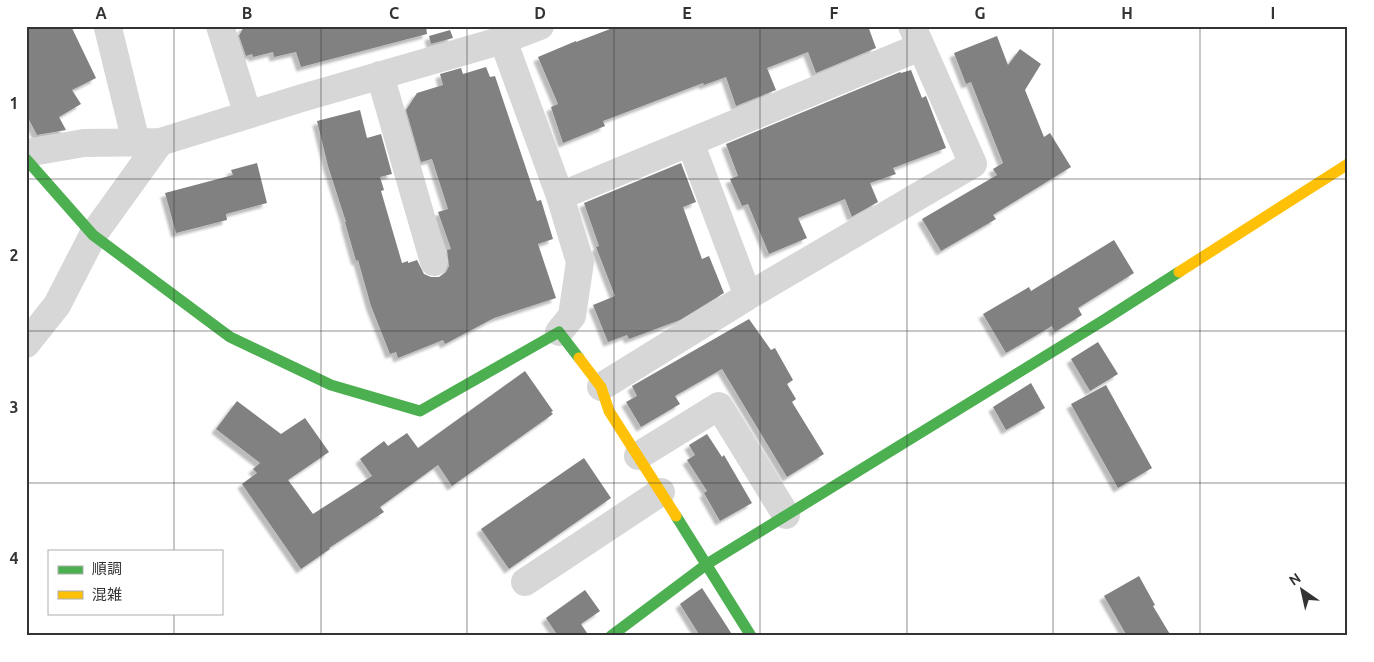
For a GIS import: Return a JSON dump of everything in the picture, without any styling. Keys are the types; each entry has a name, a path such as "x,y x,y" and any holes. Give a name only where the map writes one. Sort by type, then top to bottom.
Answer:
{"street":[{"path":"220,26 248,115"},
{"path":"26,153 84,143 148,142 248,115 503,40 540,26"},
{"path":"26,344 57,305 93,235 148,142 108,28"},
{"path":"560,196 690,142 916,36 973,164 748,296 601,387"},
{"path":"26,159 93,235 230,337 331,385 420,411 559,332 572,316 580,262 560,196 503,40"},
{"path":"380,75 434,262"},
{"path":"690,142 748,296"},
{"path":"611,636 707,564 1104,320 1348,164"},
{"path":"559,332 601,387 609,410 751,636"},
{"path":"638,456 719,406 786,515"},
{"path":"525,582 661,492"}],"building":[{"path":"26,26 71,26 96,78 72,90 81,104 59,117 66,130 37,135 26,114"},
{"path":"244,26 426,26 427,34 301,67 296,52 274,57 273,52 253,57 252,54 246,56 239,36"},
{"path":"618,26 868,26 876,48 816,73 808,52 767,68 776,90 736,106 726,77 704,85 703,83 603,121 605,126 563,143 551,107 558,104 538,57"},
{"path":"450,30 453,38 431,44 429,36"},
{"path":"997,36 1008,65 1020,49 1041,64 1025,90 1044,137 1050,133 1071,167 993,215 996,219 941,251 922,219 997,175 993,169 1003,163 971,82 966,84 954,53"},
{"path":"486,67 490,77 495,76 537,201 541,200 553,239 538,244 556,298 494,318 445,344 443,340 398,358 396,352 390,354 371,306 328,166 317,121 360,110 367,138 381,134 392,174 380,177 384,190 381,191 402,263 417,260 424,274 431,277 439,277 446,272 449,266 447,250 451,249 438,212 448,209 432,159 421,162 406,110 417,93 443,85 440,74 461,68 463,74"},
{"path":"911,70 922,98 926,96 946,148 893,168 896,174 870,183 878,202 852,217 845,199 798,218 807,238 769,254 748,204 742,206 730,179 738,176 726,144 900,72"},
{"path":"257,163 267,203 226,214 227,220 176,233 165,193 233,175 231,170"},
{"path":"681,163 696,202 683,207 702,259 709,256 724,293 680,320 629,339 627,335 608,342 593,305 615,296 596,247 599,246 584,203"},
{"path":"1114,240 1134,273 1078,308 1082,315 1055,332 1052,326 1006,353 983,314 1029,287 1031,291"},
{"path":"749,319 771,350 775,348 793,380 787,384 796,399 792,402 824,454 787,477 722,369 675,396 680,404 641,427 626,402 637,396 632,386"},
{"path":"1098,342 1118,374 1090,391 1071,359"},
{"path":"525,371 553,411 551,412 553,414 452,486 438,465 380,507 384,512 301,569 242,484 257,473 253,469 260,463 216,429 237,401 281,434 305,418 329,452 288,480 313,514 372,476 360,459 384,441 388,446 407,433 418,448"},
{"path":"1031,383 1045,408 1006,430 993,407"},
{"path":"1106,385 1152,468 1118,488 1071,404"},
{"path":"707,434 722,457 724,455 752,503 720,521 704,493 707,491 687,460 695,455 689,445"},
{"path":"584,458 611,498 509,569 481,529"},
{"path":"1139,576 1155,605 1153,606 1171,636 1127,636 1104,596"},
{"path":"702,588 733,636 700,636 680,604"},
{"path":"585,590 600,611 581,624 589,636 558,636 546,618"}],"traffic: fast":[{"path":"26,159 93,235 230,337 331,385 420,411 559,332 579,358"},
{"path":"611,636 707,564 1179,272"},
{"path":"676,516 751,636"}],"traffic: slow":[{"path":"1179,272 1348,164"},
{"path":"579,358 601,387 609,411 676,516"}]}
